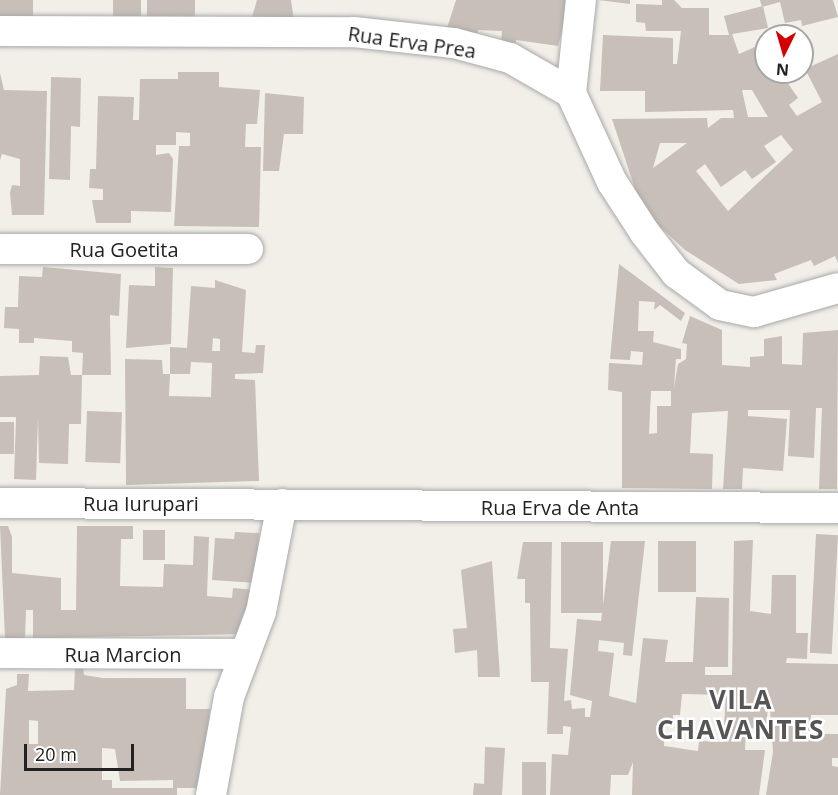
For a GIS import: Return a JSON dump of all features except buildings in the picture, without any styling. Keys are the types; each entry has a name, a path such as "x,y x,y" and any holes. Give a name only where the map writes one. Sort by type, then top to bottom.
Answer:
{"street":[{"path":"581,0 572,93 612,182 676,273 720,305 754,312 838,288"},
{"name":"Rua Erva Prea","path":"0,31 354,32 454,43 510,58 572,93"},
{"name":"Rua Goetita","path":"0,249 248,249"},
{"name":"Rua Iurupari","path":"0,503 282,504"},
{"path":"211,795 227,706 261,612 282,504"},
{"name":"Rua Erva de Anta","path":"282,504 838,508"},
{"name":"Rua Marcion","path":"0,653 245,654"}],"district":[{"name":"VILA CHAVANTES","path":"741,715"}]}
